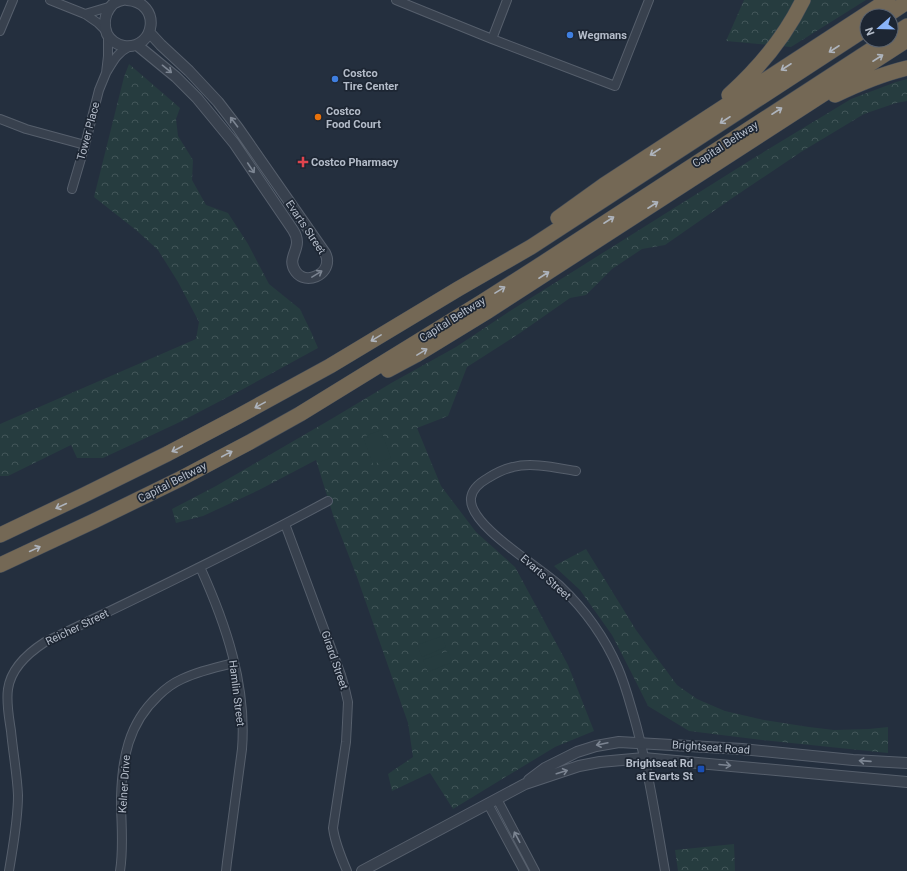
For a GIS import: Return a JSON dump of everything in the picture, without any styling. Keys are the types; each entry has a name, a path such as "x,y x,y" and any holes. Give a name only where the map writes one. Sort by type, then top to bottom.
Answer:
{"highway":[{"path":"688,130 736,89 757,68 786,30 803,0"},
{"path":"458,289 604,185 888,0"},
{"path":"898,8 907,2"},
{"name":"Capital Beltway","path":"0,535 167,454 330,366 531,247 859,33"},
{"path":"300,414 416,355 519,292 907,40"},
{"name":"Capital Beltway","path":"0,565 180,479 300,414 482,302 874,48"},
{"path":"775,125 848,89 907,68"}],"street":[{"path":"0,32 13,0"},
{"path":"50,0 85,14 98,23 107,33"},
{"path":"107,33 105,27 106,15 116,2 123,0"},
{"path":"127,0 135,0 147,10"},
{"path":"133,45 144,40 149,32 151,24 145,0"},
{"path":"396,0 492,39 616,86 648,0"},
{"path":"492,39 507,0"},
{"path":"85,14 112,6"},
{"name":"Evarts Street","path":"107,33 111,39 118,44 133,45 176,77 197,98 234,143 293,230 297,242 292,258 296,273 304,278 318,276 326,266 327,260 325,253 243,134 218,102 149,32"},
{"name":"Tower Place","path":"106,73 108,56 107,33"},
{"name":"Tower Place","path":"72,189 99,90 106,73 114,58 133,45"},
{"path":"0,119 26,129 85,145"},
{"name":"Evarts Street","path":"576,471 530,465 520,465 506,469 479,484 472,494 472,503 477,516 488,529 561,586 581,608 603,638 611,653 624,682 644,758 665,871"},
{"name":"Reicher Street","path":"10,871 18,795 7,694 10,682 22,660 45,642 200,567 328,501"},
{"name":"Girard Street","path":"285,524 341,675 348,702 346,742 333,828 337,847 347,871"},
{"name":"Hamlin Street","path":"200,567 208,584 224,628 234,663 242,710 242,738 226,871"},
{"name":"Kelner Drive","path":"120,871 122,853 121,800 123,764 128,743 136,724 148,706 175,682 199,672 234,663"},
{"name":"Brightseat Road","path":"362,871 371,869 525,784 545,768 565,757 585,749 607,743 640,742 742,749 907,764"},
{"name":"Brightseat Road","path":"525,784 579,766 600,762 644,758 907,782"},
{"path":"492,802 524,871"},
{"path":"492,802 535,871"}],"green space":[{"path":"744,0 866,0 791,47 726,41"},
{"path":"129,64 180,108 176,119 178,136 193,160 192,180 206,205 228,213 248,244 269,284 300,309 318,348 182,421 103,458 77,458 71,445 8,476 0,476 0,424 196,339 199,322 178,282 158,250 136,230 94,197 124,77"},
{"path":"907,79 907,101 896,103 864,114 801,152 665,245 642,249 612,269 586,295 570,298 520,333 467,367 448,416 417,428 441,486 476,532 515,567 568,665 594,731 555,747 453,809 430,773 392,791 388,774 413,757 408,723 357,577 333,515 316,460 259,490 203,516 176,523 172,509 216,486 393,382 456,347 507,313 749,161 851,99"},
{"path":"381,430 391,458 373,464 363,437"},
{"path":"586,549 636,630 677,685 697,699 725,711 764,720 809,727 834,730 888,727 888,753 689,731 648,706 612,635 580,590 554,566"},
{"path":"442,636 446,647 422,657 417,645"},
{"path":"448,651 452,662 428,672 423,660"},
{"path":"734,844 735,871 678,871 675,850"}],"place":[{"name":"Wegmans","path":"570,35"},
{"name":"Costco Tire Center","path":"335,79"},
{"name":"Costco Food Court","path":"318,117"},
{"name":"Costco Pharmacy","path":"303,162"},
{"name":"Brightseat Rd at Evarts St","path":"701,769"}]}
